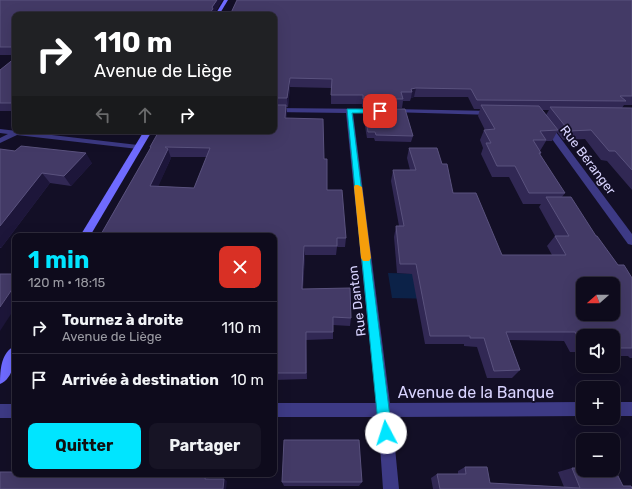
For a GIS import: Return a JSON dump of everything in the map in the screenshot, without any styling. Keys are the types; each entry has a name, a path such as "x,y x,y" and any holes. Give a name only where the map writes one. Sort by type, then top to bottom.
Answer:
{"street":[{"path":"219,12 226,0"},
{"path":"277,110 498,113"},
{"name":"Rue Danton","path":"349,111 384,409 391,489"},
{"name":"Rue Béranger","path":"542,120 632,241"},
{"path":"0,131 12,132"},
{"path":"0,141 14,134"},
{"path":"25,134 138,147"},
{"path":"87,233 146,134"},
{"path":"0,377 12,357"},
{"name":"Avenue de la Banque","path":"277,410 576,409"},
{"path":"620,409 632,409"},
{"path":"0,411 12,411"}],"water":[{"path":"388,273 430,274 438,299 392,298"}],"building":[{"path":"0,0 217,0 210,12 12,12 12,47 0,47"},
{"path":"237,0 632,0 632,96 620,96 626,101 477,100 471,89 416,88 411,89 412,92 401,92 403,99 363,99 363,95 331,95 332,79 290,78 287,98 277,98 277,12 231,12"},
{"path":"12,60 12,103 0,103 0,70"},
{"path":"277,105 286,105 285,118 323,119 324,159 327,159 327,190 342,190 346,238 337,238 337,246 304,246 302,289 350,288 351,318 333,317 333,332 306,332 306,373 277,373 277,233 102,233 157,134 277,134","holes":["165,147 210,148 194,188 150,186 168,149"]},
{"path":"481,105 539,106 558,130 540,131 546,140 533,140 541,153 539,153 565,193 529,193 515,166 497,166 486,143 491,143 484,130 495,129"},
{"path":"550,107 632,108 632,170 615,151 609,151 591,130 569,131"},
{"path":"364,109 405,109 413,136 376,135 375,132 368,132"},
{"path":"21,146 86,153 64,176 42,173 0,226 0,149 15,151"},
{"path":"409,148 437,148 442,164 447,164 453,193 476,193 502,255 566,255 555,236 569,236 546,197 571,197 596,236 618,265 624,265 632,278 632,348 620,348 620,329 576,329 576,334 575,332 506,332 520,370 494,371 484,338 470,338 470,336 430,336 416,264 400,264 396,226 404,226 393,170 416,170"},
{"path":"0,274 12,274 12,289 0,307"},
{"path":"284,440 359,440 362,482 282,482"},
{"path":"465,467 487,467 490,483 580,488 572,468 576,468 576,477 618,477 623,486 631,486 632,489 440,489 437,474 466,474"},
{"path":"0,472 12,472 12,477 205,477 205,479 224,479 223,489 0,489"}],"slow traffic":[{"path":"358,187 366,258"}],"route":[{"path":"380,111 349,111 386,433"}]}
